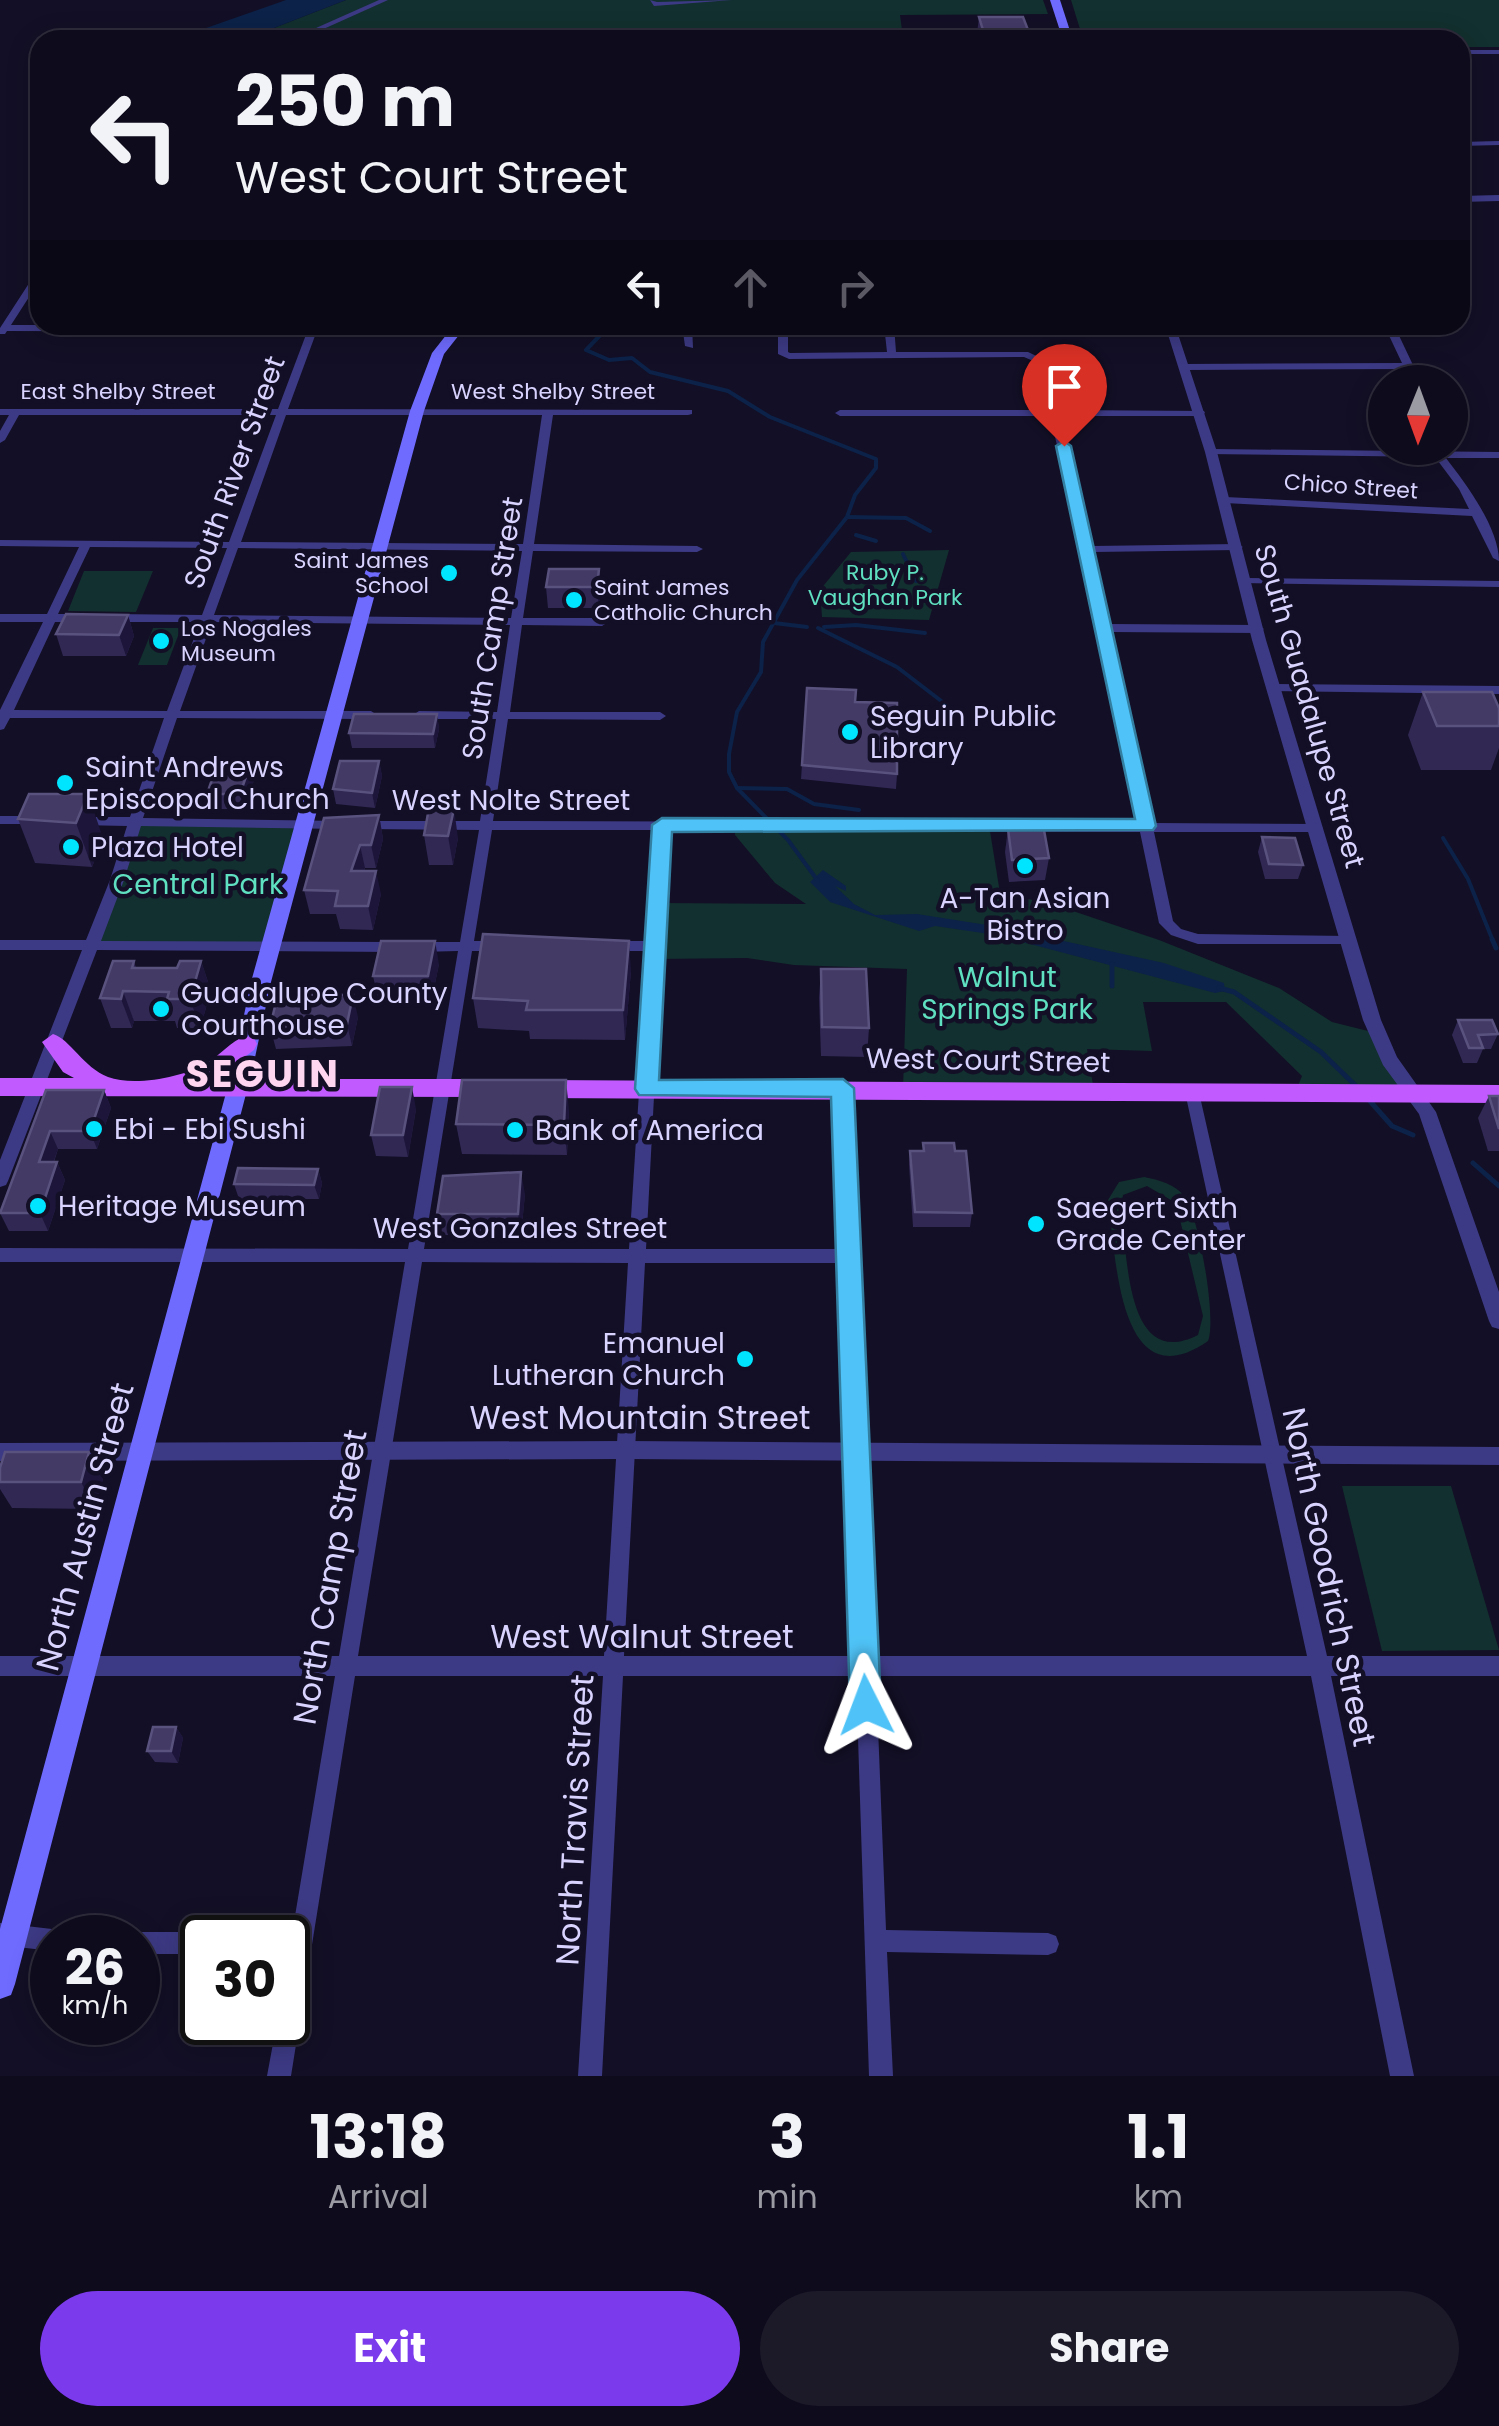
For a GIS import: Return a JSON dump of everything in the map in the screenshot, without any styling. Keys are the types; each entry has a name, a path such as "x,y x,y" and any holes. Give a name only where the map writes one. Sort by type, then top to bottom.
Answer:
{"main road":[{"path":"1055,1 1065,30"},
{"name":"North Austin Street","path":"0,1984 7,1934 142,1451 271,946 416,410 438,353 453,335"},
{"path":"53,1042 71,1066 107,1088"},
{"path":"167,1088 216,1069 246,1044"},
{"name":"West Court Street","path":"0,1087 1499,1094"}],"street":[{"path":"317,30 385,0"},
{"path":"654,5 730,0"},
{"path":"1470,52 1499,52"},
{"path":"1470,144 1499,143"},
{"path":"1470,199 1499,198"},
{"path":"2,332 30,290"},
{"path":"2,332 30,332"},
{"name":"South River Street","path":"0,1181 92,946 233,543 311,335"},
{"path":"688,335 690,346"},
{"path":"784,335 786,355 1038,358 1044,364 1088,548 1162,915 1176,932 1198,940 1348,941"},
{"path":"890,335 892,356"},
{"name":"South Guadalupe Street","path":"1173,335 1212,452 1274,688 1382,1049 1415,1093 1432,1129 1499,1320"},
{"path":"1394,335 1408,365"},
{"path":"1185,368 1368,366"},
{"name":"East Shelby Street","path":"0,412 416,410"},
{"name":"West Shelby Street","path":"416,410 688,412"},
{"path":"0,440 16,412"},
{"name":"South Camp Street","path":"442,1088 548,412"},
{"path":"840,413 1200,413"},
{"path":"1212,452 1368,454"},
{"path":"1468,452 1499,455"},
{"path":"1448,465 1499,558"},
{"name":"Chico Street","path":"1224,500 1474,513"},
{"path":"86,542 2,718 392,715"},
{"path":"0,543 528,544 697,549"},
{"path":"1088,548 1237,547"},
{"path":"1246,581 1499,584"},
{"path":"0,618 602,622"},
{"path":"1104,628 1258,629"},
{"path":"1274,688 1499,690"},
{"path":"411,715 660,716"},
{"name":"West Nolte Street","path":"0,820 306,825 1316,828"},
{"name":"North Travis Street","path":"590,2076 662,825"},
{"path":"0,946 518,946"},
{"path":"596,946 655,946"},
{"name":"North Camp Street","path":"299,1915 442,1088"},
{"path":"843,1088 881,2076"},
{"name":"North Goodrich Street","path":"1193,1092 1319,1664 1402,2076"},
{"name":"West Gonzales Street","path":"0,1255 848,1256"},
{"name":"West Mountain Street","path":"0,1452 626,1450 1499,1456"},
{"name":"West Walnut Street","path":"0,1666 614,1669 1499,1666"},
{"path":"877,1941 1048,1944"},
{"name":"North Camp Street","path":"279,2076 283,2045"}],"green space":[{"path":"346,0 1043,0 1048,14 900,15 902,30 269,30"},
{"path":"1071,0 1499,0 1499,47 1470,47 1470,30 1080,29"},
{"name":"Ruby P. Vaughan Park","path":"949,550 929,620 822,617 820,590 851,552"},
{"path":"84,571 153,571 136,612 68,611"},
{"path":"153,628 181,628 167,665 138,665"},
{"name":"Central Park","path":"135,821 306,825 271,947 91,946"},
{"name":"Walnut Springs Park","path":"735,825 989,825 1000,893 1052,904 1159,940 1279,988 1332,1022 1376,1033 1415,1093 1295,1093 1302,1076 1226,1002 1143,1002 1152,1051 1087,1049 1094,1091 903,1088 907,969 794,965 747,958 654,959 658,903 806,904 775,883 735,835"},
{"path":"1144,1177 1172,1186 1185,1197 1196,1225 1205,1269 1210,1330 1208,1341 1178,1355 1155,1353 1138,1338 1127,1313 1119,1284 1108,1200 1119,1182","holes":["1147,1186 1176,1203 1203,1316 1198,1335 1174,1342 1156,1337 1143,1323 1129,1279 1121,1210 1123,1195"]},
{"path":"1342,1486 1451,1486 1499,1650 1382,1651"}],"water":[{"path":"286,0 346,0 269,30 200,30"},
{"path":"823,870 846,886 846,891 835,886 854,904 875,915 917,914 1000,927 1164,963 1224,983 1225,991 1215,993 996,935 935,926 919,931 830,902 810,882"}],"building":[{"path":"979,17 1023,17 1028,30 983,30"},
{"path":"549,569 599,569 597,587 546,587"},
{"path":"66,614 128,615 119,635 56,634"},
{"name":"Seguin Public Library","path":"807,688 856,690 855,702 897,703 897,774 802,765"},
{"path":"1423,692 1492,692 1499,708 1499,726 1437,726"},
{"path":"354,714 437,714 433,734 349,733"},
{"path":"340,761 379,761 372,793 333,789"},
{"path":"217,765 250,765 240,794 207,794"},
{"path":"29,794 88,794 76,823 18,819"},
{"path":"429,808 454,809 448,836 424,835"},
{"path":"379,815 371,845 360,845 351,871 376,871 368,906 335,906 338,891 304,890 324,818"},
{"path":"1008,829 1044,830 1049,858 1012,860"},
{"path":"1262,837 1295,838 1303,865 1269,864"},
{"path":"483,934 629,941 623,1010 526,1010 528,1001 473,998"},
{"path":"381,941 435,941 428,976 373,976"},
{"path":"113,961 134,961 132,968 177,968 180,961 201,961 190,999 167,999 169,992 123,991 121,999 100,998"},
{"path":"821,969 866,969 869,1028 822,1027"},
{"path":"278,994 353,995 347,1024 270,1027"},
{"path":"1458,1020 1492,1020 1498,1034 1478,1035 1483,1048 1469,1048"},
{"path":"462,1080 566,1080 564,1125 456,1124"},
{"path":"380,1087 412,1087 403,1135 371,1135"},
{"path":"46,1090 104,1090 90,1131 50,1131 39,1162 57,1162 40,1213 0,1213"},
{"path":"1489,1096 1499,1096 1499,1129"},
{"path":"923,1143 954,1143 955,1151 966,1151 972,1213 915,1212 910,1151 924,1151"},
{"path":"238,1168 318,1169 314,1185 234,1184"},
{"path":"521,1172 518,1214 437,1214 443,1176"},
{"path":"5,1452 89,1452 81,1482 0,1482"},
{"path":"153,1727 176,1727 171,1751 147,1751"}],"waterway":[{"path":"600,335 586,350 609,360 632,358 650,372 728,391 770,417 876,459 876,468 855,495 847,517 797,580 763,642 761,672 737,712 729,754 729,772 737,788"},
{"path":"848,517 906,518 930,531"},
{"path":"856,535 876,541"},
{"path":"903,554 916,581"},
{"path":"774,623 807,627"},
{"path":"824,627 856,625 925,633"},
{"path":"818,628 897,667 953,710"},
{"path":"737,788 787,789 814,804 859,810"},
{"path":"737,788 788,840 818,881"},
{"path":"1443,838 1468,879 1493,941"},
{"path":"1492,939 1496,948"},
{"path":"1112,964 1112,986"},
{"path":"1219,988 1234,992 1321,1052 1358,1088"},
{"path":"1369,1100 1392,1126 1413,1135"},
{"path":"1473,1163 1499,1186"}],"place":[{"name":"Saint James School","path":"449,573"},
{"name":"Saint James Catholic Church","path":"574,600"},
{"name":"Los Nogales Museum","path":"161,641"},
{"name":"Seguin Public Library","path":"850,732"},
{"name":"Saint Andrews Episcopal Church","path":"65,783"},
{"name":"Plaza Hotel","path":"71,847"},
{"name":"A-Tan Asian Bistro","path":"1025,866"},
{"name":"Guadalupe County Courthouse","path":"161,1009"},
{"name":"Ebi - Ebi Sushi","path":"94,1129"},
{"name":"Bank of America","path":"515,1130"},
{"name":"Heritage Museum","path":"38,1206"},
{"name":"Saegert Sixth Grade Center","path":"1036,1224"},
{"name":"Emanuel Lutheran Church","path":"745,1359"}],"district":[{"name":"SEGUIN","path":"263,1074"}],"route":[{"path":"866,1705 843,1088 647,1089 662,825 1146,826 1064,446"}]}
